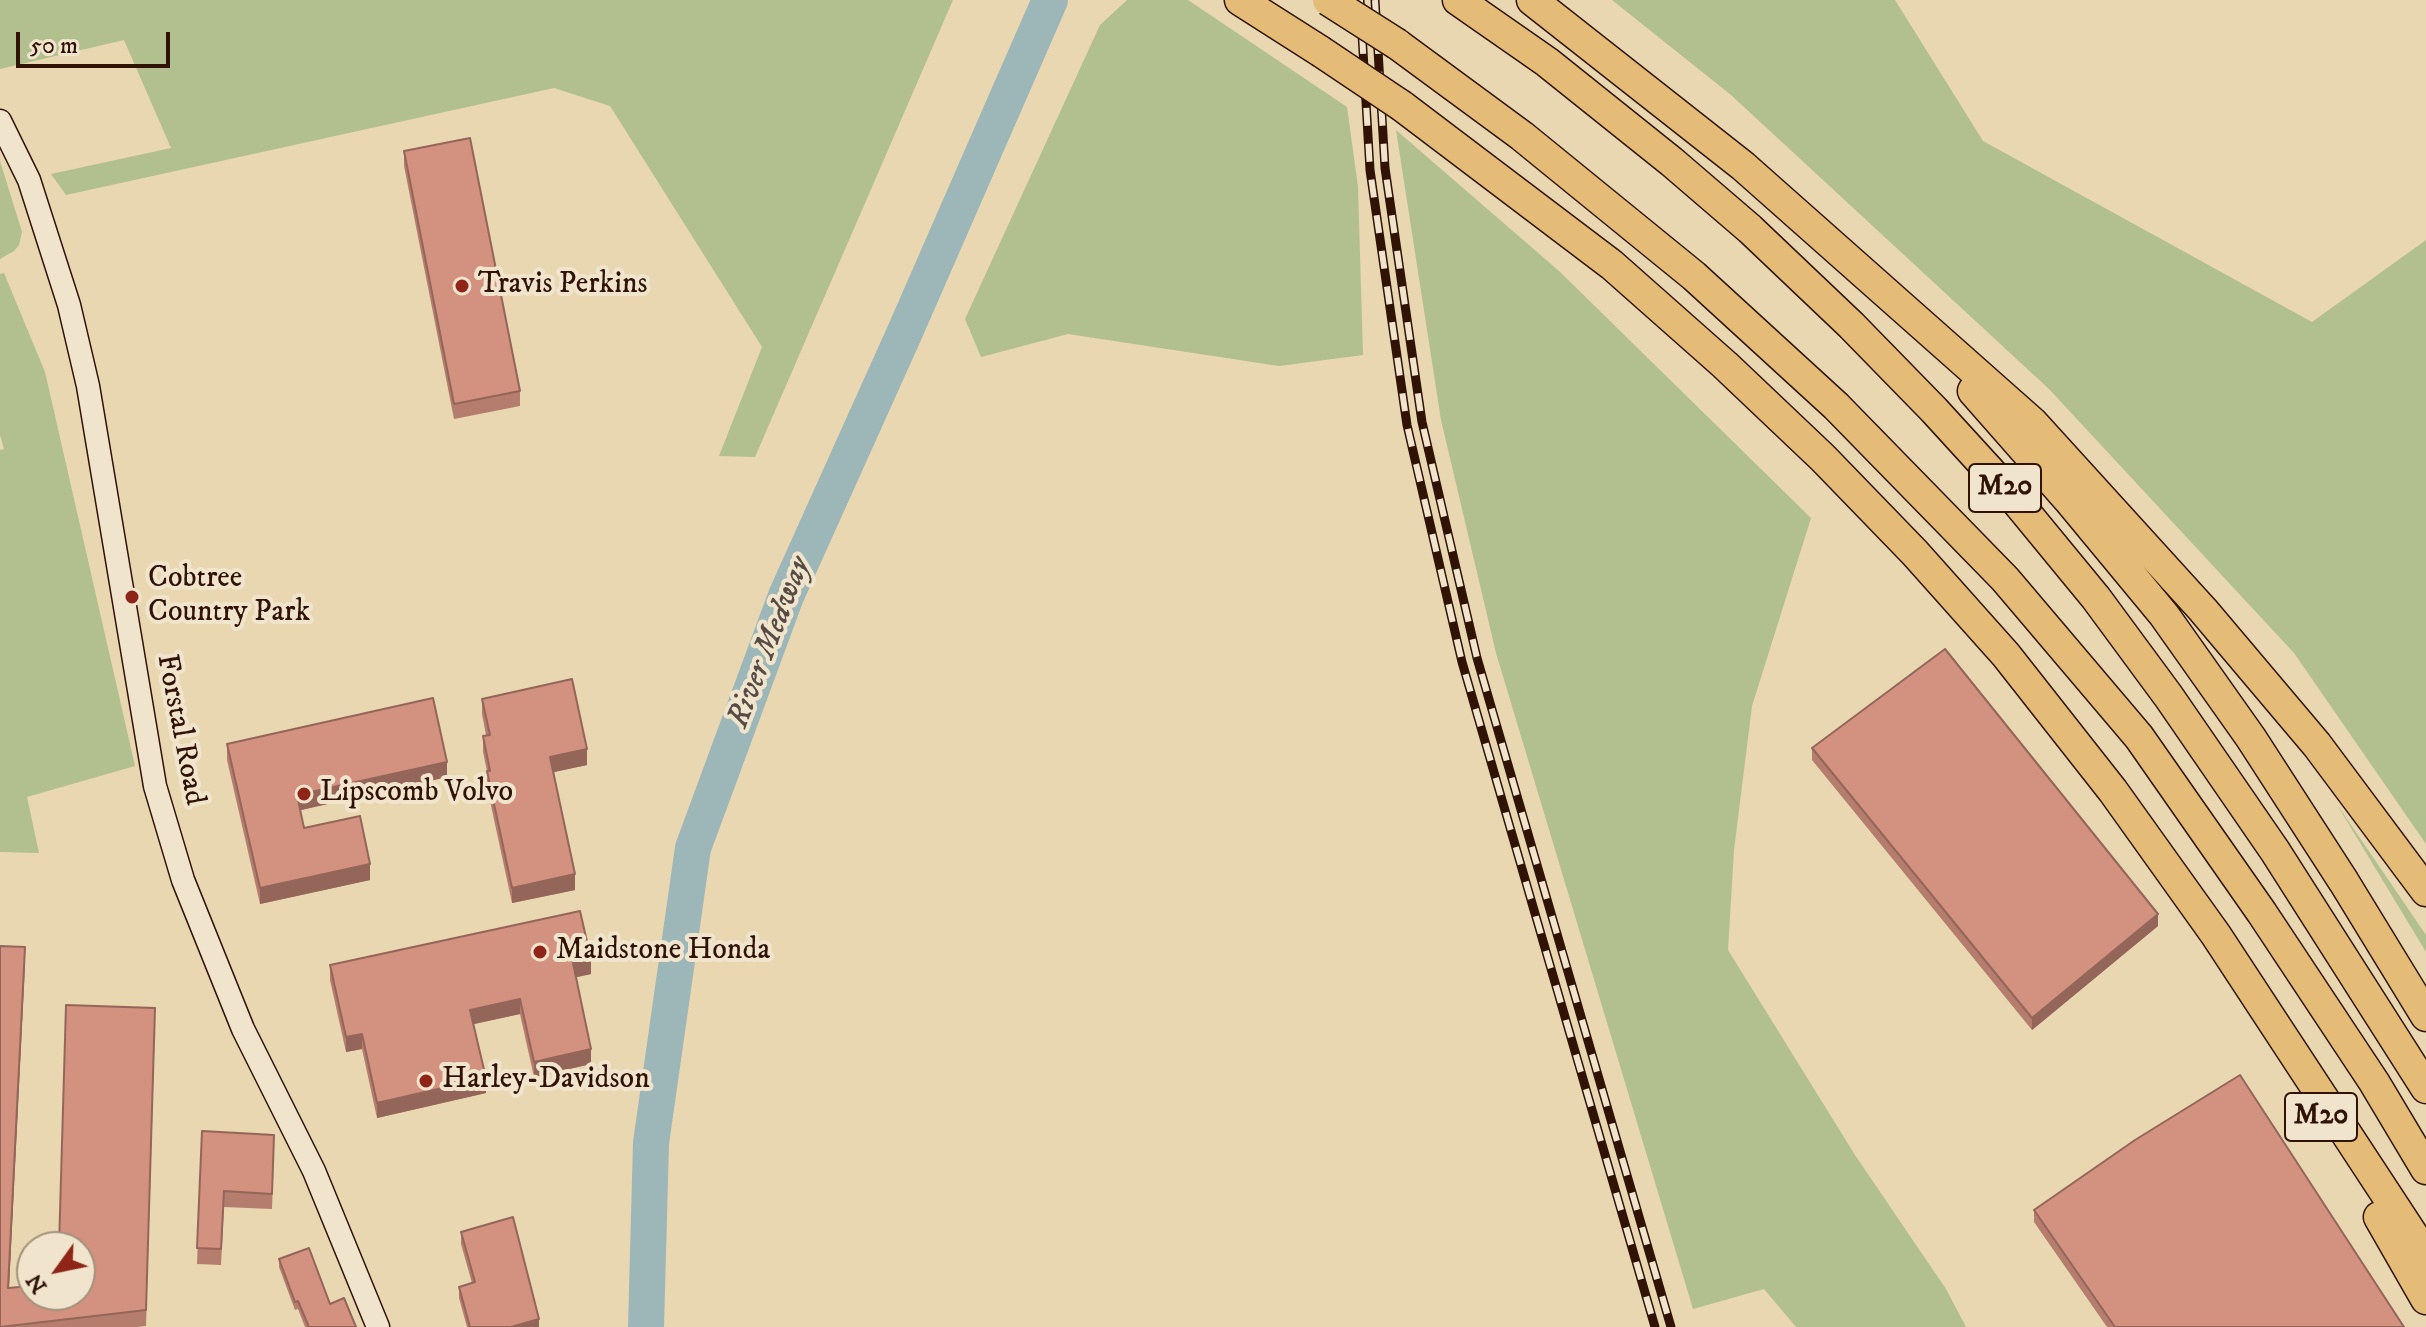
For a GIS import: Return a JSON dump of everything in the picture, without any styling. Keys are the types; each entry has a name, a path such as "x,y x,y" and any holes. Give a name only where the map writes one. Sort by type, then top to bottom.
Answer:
{"highway":[{"name":"M20","path":"1240,0 1402,106 1612,265 1725,365 1823,458 1915,553 2006,655 2113,791 2216,935 2426,1255"},
{"name":"M20","path":"1328,0 1397,44 1522,136 1694,276 1836,406 2005,579 2139,737 2374,1082 2426,1169"},
{"name":"M20","path":"1458,0 1547,62 1750,229 1851,325 2008,491 2096,598 2169,697 2275,851 2426,1088"},
{"name":"M20","path":"1532,0 1743,166 2033,423 2203,610 2317,745 2426,891"},
{"name":"M20","path":"1809,224 1940,354 2068,499 2164,615 2251,738 2426,1016"},
{"name":"M20","path":"2216,935 2426,1299"}],"street":[{"name":"Forstal Road","path":"0,121 29,180 69,305 88,386 155,786 183,880 243,1029 314,1171 378,1327"}],"green space":[{"path":"0,0 953,0 755,457 719,456 762,347 610,106 554,88 66,195 51,174 171,148 124,40 0,69"},
{"path":"1127,0 1188,0 1347,107 1358,187 1363,355 1279,366 1068,334 981,357 965,319 1100,25"},
{"path":"1612,0 1895,0 1983,141 2312,322 2426,240 2426,844 2294,653 2049,389 1731,95"},
{"path":"1396,130 1559,271 1811,518 1752,706 1734,850 1728,950 1855,1155 1946,1289 1966,1327 1796,1327 1764,1289 1693,1309 1496,653 1441,420"},
{"path":"0,161 22,232 19,245 0,259"},
{"path":"4,273 45,372 135,766 27,797 39,853 0,852 0,450 4,449 0,435 0,274"},
{"path":"2336,803 2426,935 2426,952"}],"building":[{"name":"Travis Perkins","path":"470,138 520,391 454,404 404,151"},
{"path":"1945,649 2158,914 2032,1018 1812,748"},
{"name":"Lipscomb Volvo","path":"572,679 587,749 550,757 575,874 512,888 487,771 490,771 483,736 490,735 482,699"},
{"name":"Lipscomb Volvo","path":"433,698 447,762 297,795 304,828 360,816 370,864 260,888 227,744"},
{"path":"580,911 591,959 573,963 591,1049 534,1062 520,999 470,1010 486,1078 377,1103 362,1034 346,1037 330,965"},
{"path":"0,946 25,947 8,1288 16,1287 16,1311 96,1311 96,1231 59,1231 66,1005 155,1008 146,1310 0,1327"},
{"path":"2240,1075 2404,1327 2115,1327 2034,1210 2135,1140"},
{"path":"202,1131 274,1135 272,1194 224,1191 221,1249 197,1248"},
{"path":"513,1217 539,1319 511,1327 470,1327 459,1287 475,1282 461,1232"},
{"path":"309,1248 330,1304 344,1298 356,1327 309,1327 298,1301 295,1302 279,1259"}],"waterway":[{"name":"River Medway","path":"646,1327 651,1143 693,848 786,596 1050,0"}],"railway":[{"path":"1360,0 1370,170 1407,425 1462,662 1655,1327"},
{"path":"1375,0 1385,168 1422,422 1477,658 1671,1327"}],"place":[{"name":"Travis Perkins","path":"462,286"},
{"name":"Cobtree Country Park","path":"132,597"},
{"name":"Lipscomb Volvo","path":"304,794"},
{"name":"Maidstone Honda","path":"540,952"},
{"name":"Harley-Davidson","path":"426,1081"}]}
